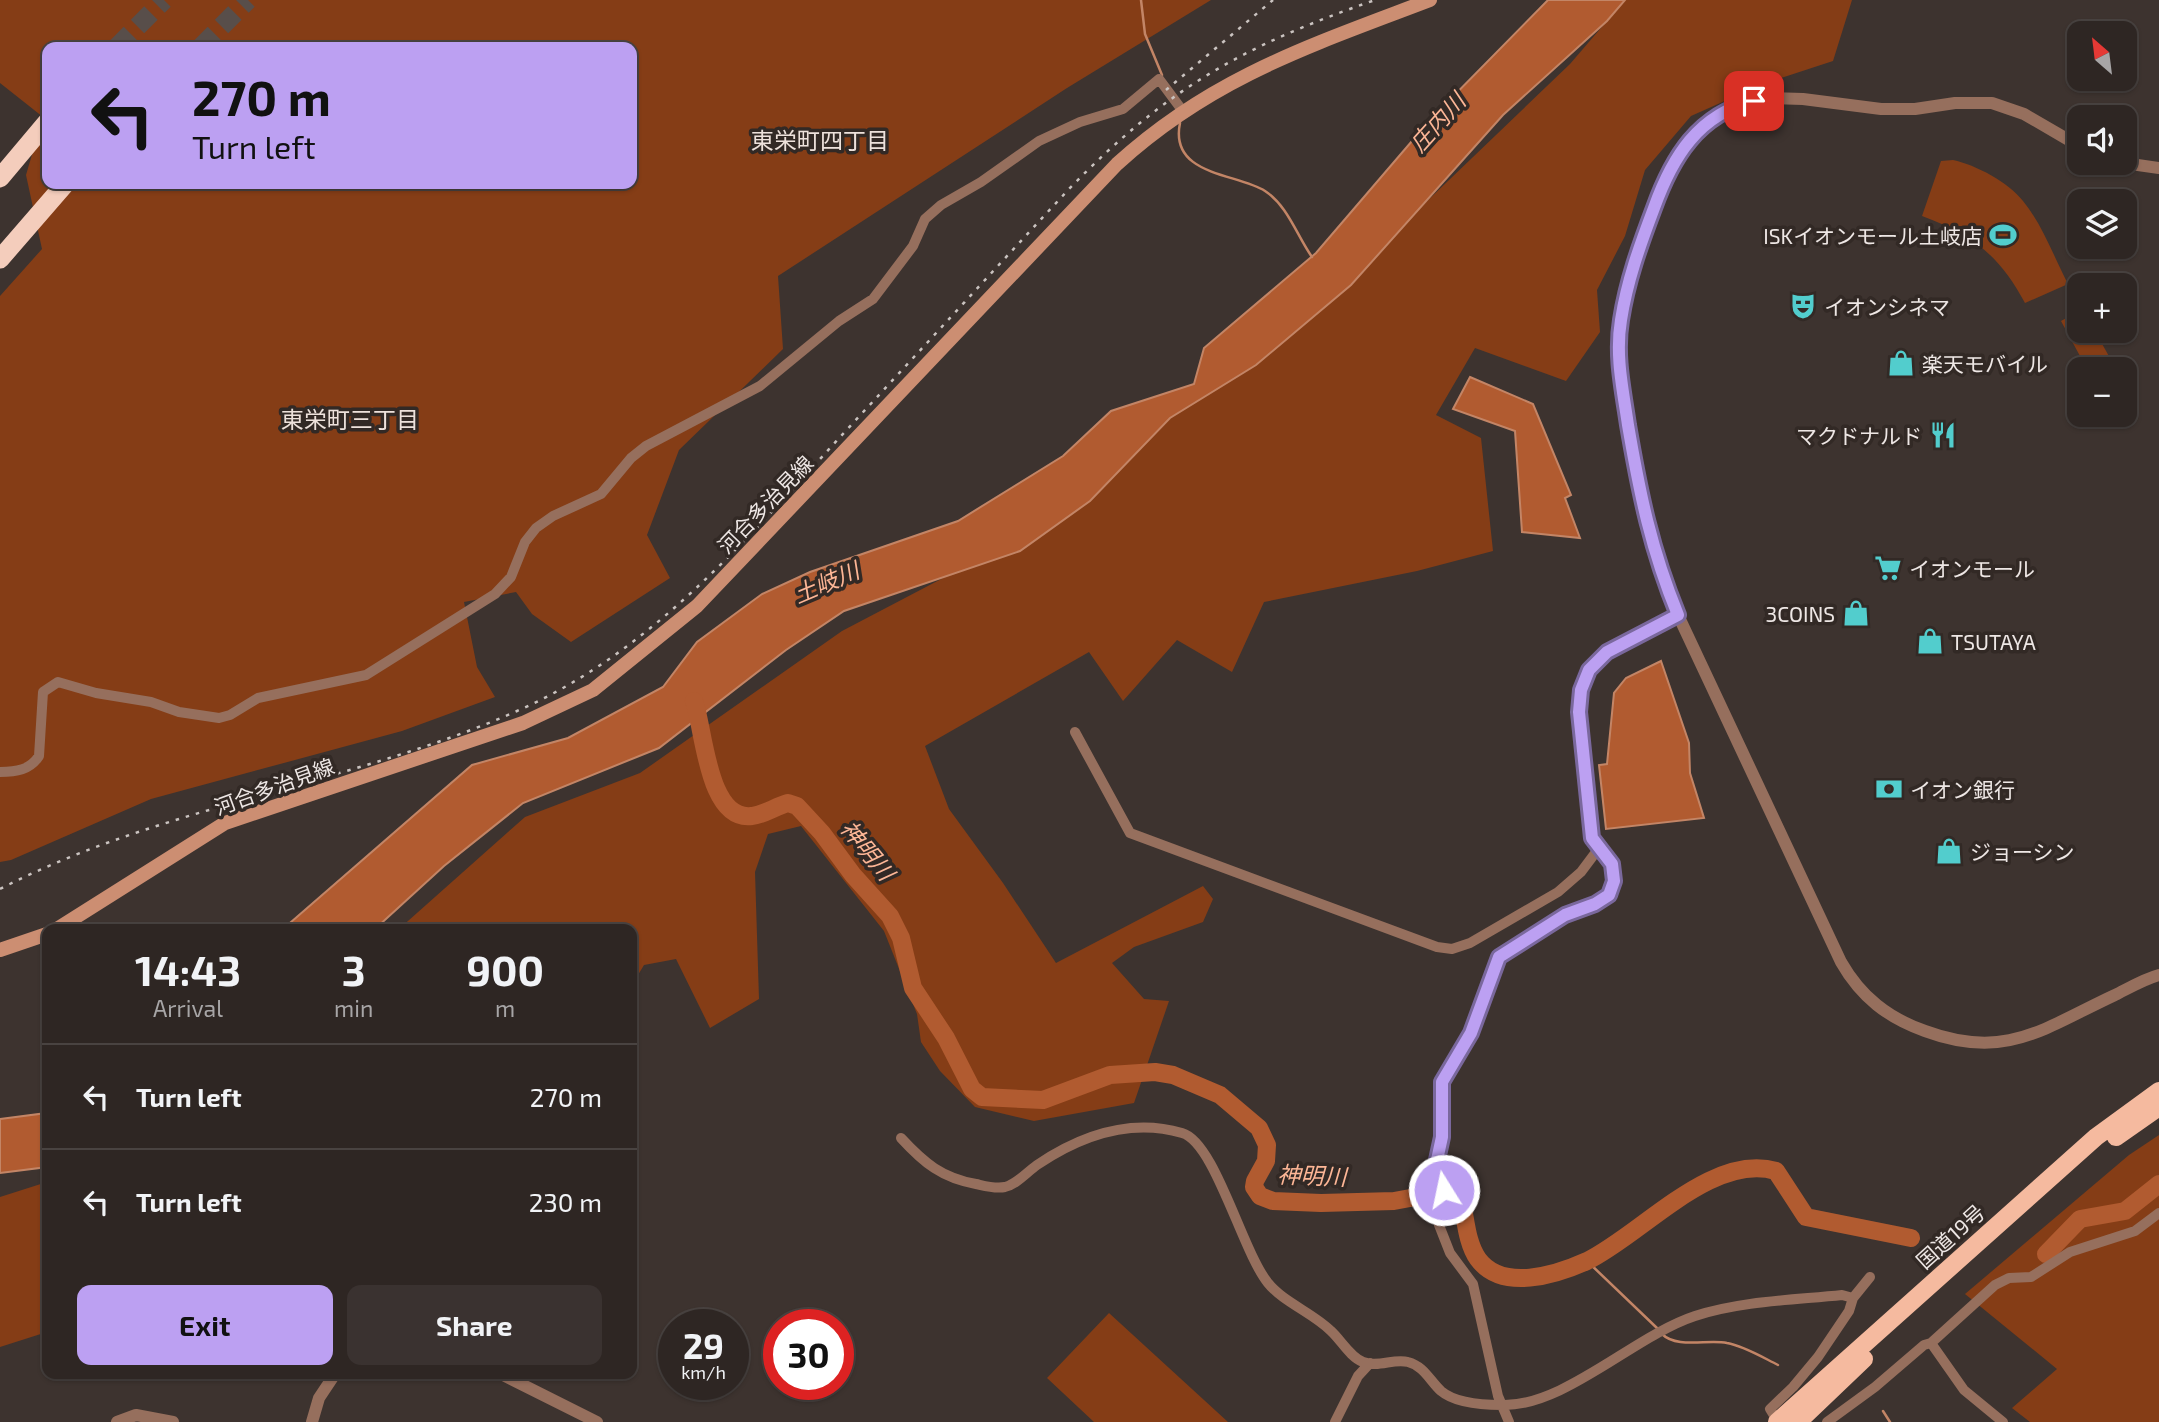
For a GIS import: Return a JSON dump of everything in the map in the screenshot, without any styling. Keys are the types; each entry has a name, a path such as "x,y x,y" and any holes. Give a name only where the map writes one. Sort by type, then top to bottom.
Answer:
{"highway":[{"path":"0,178 42,128"},
{"path":"0,259 61,189"},
{"name":"国道19号","path":"1777,1422 2096,1137 2159,1091"},
{"name":"国道19号","path":"1798,1422 2008,1227 2108,1142 2159,1107"}],"main road":[{"name":"河合多治見線","path":"65,924 225,823 523,723 593,690 697,606 1117,164 1182,110 1262,65 1430,0"},
{"path":"0,950 42,936"}],"street":[{"path":"0,772 18,772 34,763 39,756 43,692 58,682 96,693 151,702 179,712 219,718 258,698 366,675 495,594 511,577 525,542 536,528 553,516 601,494 631,458 646,446 760,386 839,321 873,299 913,246 925,219 941,205 981,182 1039,141 1080,122 1123,109 1159,79 1182,110"},
{"path":"2067,139 2024,114 1993,103 1881,109 1803,99 1769,98 1739,105 1696,131 1674,159 1629,276 1620,322 1618,362 1642,510 1658,566 1678,615 1836,953 1865,996 1885,1014 1950,1041 1986,1045 2018,1040 2159,975"},
{"path":"2137,165 2159,168"},
{"path":"1509,1422 1502,1405 1473,1284 1450,1252 1439,1225 1444,1190 1437,1160 1442,1137 1442,1082 1471,1033 1499,957 1565,915 1595,904 1609,895 1614,881 1612,864 1592,838 1579,712 1581,690 1589,670 1607,652 1678,615"},
{"path":"1075,732 1130,833 1437,947 1452,948 1470,943 1558,892 1581,872 1599,848"},
{"path":"901,1138 940,1174 954,1180 997,1188 1007,1187 1051,1157 1100,1133 1132,1127 1184,1133 1194,1138 1208,1157 1234,1219 1270,1286 1329,1328 1351,1353 1363,1362 1407,1361 1422,1368 1448,1396 1502,1405 1545,1399 1651,1335 1694,1316 1842,1295 1853,1298"},
{"path":"1827,1422 1875,1387 1915,1352 1931,1343 1995,1284 2008,1278 2031,1277 2070,1252 2135,1231 2159,1213"},
{"path":"1777,1422 1770,1409 1793,1387 1840,1327 1853,1298 1870,1277"},
{"path":"1931,1343 1964,1391 2003,1422"},
{"path":"1335,1422 1357,1376 1370,1363"},
{"path":"312,1422 319,1398 332,1379"},
{"path":"511,1379 597,1422"},
{"path":"117,1422 136,1415 173,1422"}],"shaded area":[{"path":"0,0 1211,0 1067,88 778,276 783,349 679,450 647,535 670,578 571,642 532,614 516,592 464,602 477,667 495,697 402,731 151,799 11,860 0,862 0,296 42,249 26,175 42,120 42,189 637,189 637,42 42,42 42,116 0,83"},
{"path":"1625,0 1852,0 1833,61 1763,84 1691,116 1645,170 1625,236 1597,290 1600,332 1566,381 1475,348 1436,415 1481,438 1493,551 1417,571 1264,602 1232,672 1177,640 1123,701 1089,652 925,746 949,809 1003,883 1056,963 1203,886 1213,899 1203,922 1134,947 1112,963 1144,999 1169,1001 1134,1103 1034,1121 975,1107 940,1071 921,1042 917,1014 884,931 801,826 768,834 755,872 759,999 710,1028 676,959 644,965 637,977 637,924 405,924 525,817 640,773 842,631 1090,501 1170,418 1256,365 1570,64"},
{"name":"ISKイオンモール土岐店","path":"1953,160 1972,166 1991,175 2017,194 2036,220 2067,284 2025,303 2005,272 1983,249 1956,231 1922,216 1941,161"},
{"path":"2067,318 2067,332 2061,321"},
{"path":"2073,343 2102,343 2109,357 2080,357"},
{"path":"2159,1135 2159,1422 2030,1422 2012,1408 2057,1369 1965,1294 2129,1155"},
{"path":"42,1184 42,1334 0,1347 0,1197"},
{"path":"1109,1313 1228,1422 1094,1422 1047,1378"}],"water":[{"path":"1548,0 1625,0 1607,21 1503,115 1351,285 1256,365 1170,418 1090,501 1020,551 844,611 786,650 659,748 523,803 444,866 380,924 289,924 472,765 568,738 663,687 697,642 762,594 810,572 958,521 1063,456 1111,411 1194,384 1204,348 1316,253 1430,120"},
{"path":"1470,377 1533,404 1571,495 1565,498 1580,538 1522,532 1515,431 1453,409"},
{"path":"1661,661 1689,743 1690,773 1704,818 1606,829 1599,765 1607,764 1614,693 1626,678"},
{"path":"42,1114 42,1168 0,1173 0,1119"}],"waterway":[{"path":"1141,0 1145,34 1162,75"},
{"path":"1180,123 1179,140 1185,153 1208,170 1253,185 1273,197 1286,213 1312,257"},
{"name":"神明川","path":"694,701 710,770 725,804 737,814 752,816 788,803 797,806 822,833 853,875 890,916 901,938 913,988 946,1038 972,1089 982,1097 1043,1100 1110,1075 1155,1072 1173,1075 1220,1095 1259,1128 1267,1145 1266,1161 1254,1187 1260,1196 1273,1201 1321,1203 1394,1201 1437,1193 1463,1208 1470,1241 1478,1259 1488,1269 1515,1278 1545,1275 1587,1261 1702,1184 1727,1173 1752,1168 1776,1171 1806,1217 1911,1238"},
{"name":"神明川","path":"2046,1254 2080,1219 2125,1211 2159,1184"},
{"path":"1587,1261 1658,1329"},
{"path":"1662,1334 1676,1341 1733,1344 1778,1365"},
{"path":"1883,1411 1890,1422"}],"tunnel":[{"path":"122,42 164,0"},
{"path":"206,42 248,0"}],"railway":[{"path":"1166,90 1273,0"},
{"path":"0,889 62,860 126,836 454,736 517,711 565,687 611,658 653,626 731,554 1069,189 1140,123 1174,97 1246,53 1328,17 1375,0"}],"place":[{"name":"ISKイオンモール土岐店","path":"2003,235"},
{"name":"イオンシネマ","path":"1803,306"},
{"name":"楽天モバイル","path":"1901,363"},
{"name":"マクドナルド","path":"1943,435"},
{"name":"イオンモール","path":"1888,568"},
{"name":"3COINS","path":"1856,613"},
{"name":"TSUTAYA","path":"1930,641"},
{"name":"イオン銀行","path":"1889,789"},
{"name":"ジョーシン","path":"1949,851"}],"district":[{"name":"東栄町四丁目","path":"820,140"},
{"name":"東栄町三丁目","path":"350,419"}],"route":[{"path":"1444,1190 1437,1160 1442,1137 1442,1082 1471,1033 1499,957 1565,915 1595,904 1609,895 1614,881 1612,864 1592,838 1579,712 1581,690 1589,670 1607,652 1678,615 1658,566 1642,510 1618,362 1620,322 1629,276 1674,159 1696,131 1739,105 1754,101"}],"water label":[{"name":"庄内川","path":"1437,122"},
{"name":"土岐川","path":"826,582"}]}
